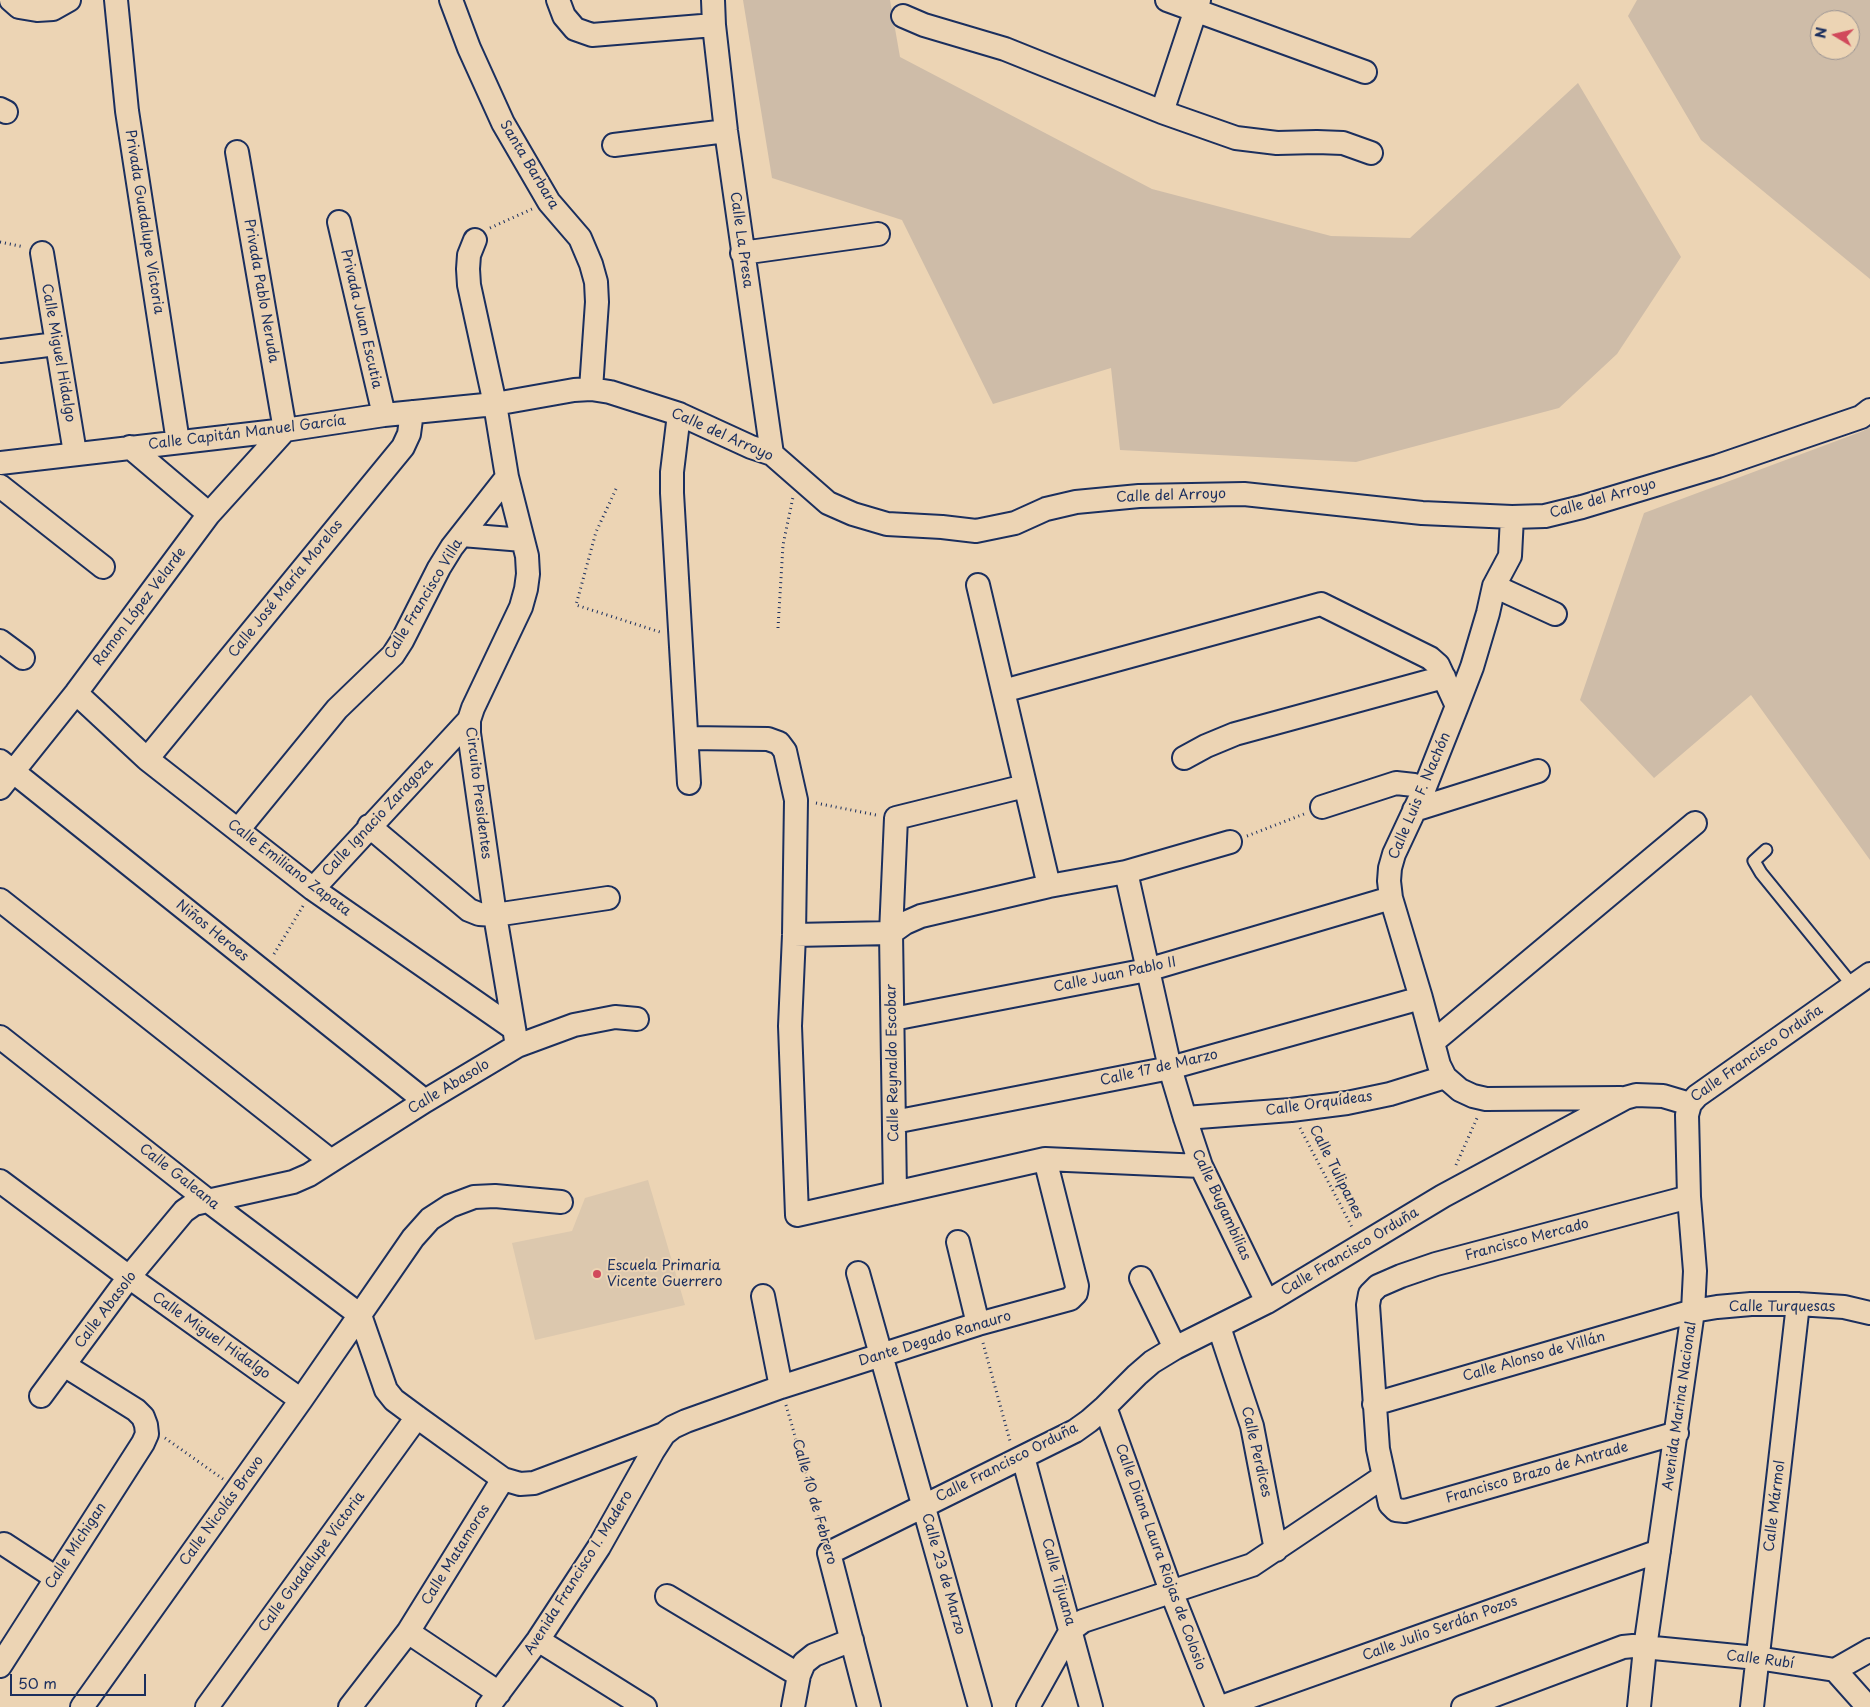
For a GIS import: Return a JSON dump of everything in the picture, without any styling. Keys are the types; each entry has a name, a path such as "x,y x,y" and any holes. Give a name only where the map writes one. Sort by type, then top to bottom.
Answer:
{"street":[{"path":"11,0 19,7 37,10 53,9 68,0"},
{"name":"Privada Guadalupe Victoria","path":"116,0 127,111 178,442"},
{"name":"Santa Barbara","path":"450,0 469,48 503,123 549,202 580,238 591,264 596,282 597,302 591,389"},
{"path":"558,0 564,16 575,29 592,35 714,25"},
{"name":"Calle La Presa","path":"713,0 726,131 772,454"},
{"path":"1167,0 1197,5 1365,72"},
{"path":"1162,112 1197,5"},
{"path":"903,16 924,25 1005,48 1162,112 1236,138 1276,143 1343,143 1371,153"},
{"path":"614,145 726,131"},
{"name":"Privada Pablo Neruda","path":"237,152 285,430"},
{"name":"Privada Juan Escutia","path":"339,222 384,415"},
{"path":"742,253 878,234"},
{"name":"Circuito Presidentes","path":"474,240 469,256 469,285 507,477 527,556 528,574 521,606 469,720 469,733 494,915 515,1037"},
{"name":"Calle Miguel Hidalgo","path":"42,253 75,453"},
{"path":"0,351 56,344"},
{"name":"Calle del Arroyo","path":"494,404 574,390 591,389 610,392 679,414 751,447 772,454 828,503 853,514 887,524 976,531 1015,523 1046,509 1076,502 1139,496 1244,494 1422,513 1512,517 1545,516 1582,507 1718,466 1861,417 1870,410"},
{"name":"Calle Capitán Manuel García","path":"0,463 285,430 384,415 494,404"},
{"name":"Calle José María Morelos","path":"147,759 402,447 409,434 412,412"},
{"path":"679,414 672,472 672,493 689,783"},
{"name":"Ramon López Velarde","path":"4,773 76,693 209,514 285,430"},
{"path":"130,448 209,514"},
{"name":"Calle Francisco Villa","path":"238,830 337,709 393,655 439,568 507,477"},
{"path":"0,486 103,567"},
{"name":"Calle Luis F. Nachón","path":"1445,1078 1439,1065 1391,898 1390,868 1419,801 1472,667 1494,586 1510,556 1512,517"},
{"path":"462,535 523,540"},
{"path":"978,585 1049,886"},
{"path":"1494,586 1556,614"},
{"path":"1003,691 1321,604 1430,658 1438,665 1457,706"},
{"path":"0,641 23,658"},
{"path":"1184,758 1235,734 1444,677"},
{"name":"Calle Emiliano Zapata","path":"76,693 147,759 313,889 515,1037"},
{"name":"Calle Ignacio Zaragoza","path":"313,889 369,826 469,720"},
{"path":"687,738 768,739 779,743 785,751 796,800 794,935 790,1026 797,1215 1045,1159 1201,1166"},
{"path":"1322,807 1396,783 1414,785 1419,801 1538,771"},
{"name":"Niños Heroes","path":"4,773 264,972 425,1101"},
{"path":"896,818 1025,786"},
{"name":"Calle Reynaldo Escobar","path":"895,1193 891,933 896,818"},
{"path":"1433,1042 1695,823"},
{"path":"369,826 469,910 479,914 494,915 608,898"},
{"path":"794,935 891,933 905,923 922,916 1049,886 1126,872 1230,842"},
{"name":"Calle Bugambilias","path":"1126,872 1170,1068 1185,1118 1201,1166 1267,1302"},
{"name":"Calle Juan Pablo II","path":"892,1019 1147,970 1391,898"},
{"path":"0,900 331,1161"},
{"name":"Calle Francisco Orduña","path":"829,1553 1075,1431 1090,1421 1137,1374 1175,1348 1267,1302 1443,1196 1625,1098 1636,1095 1663,1096 1690,1104 1697,1096 1862,980"},
{"name":"Calle 17 de Marzo","path":"894,1122 1170,1068 1421,998"},
{"name":"Calle Abasolo","path":"41,1396 129,1277 184,1211 194,1204 293,1182 309,1175 425,1101 515,1037 615,1017 638,1019"},
{"name":"Calle Galeana","path":"0,1037 207,1200 360,1314"},
{"path":"1445,1078 1460,1090 1486,1099 1625,1098"},
{"name":"Calle Orquídeas","path":"1185,1118 1291,1110 1347,1103 1390,1094 1445,1078"},
{"name":"Avenida Marina Nacional","path":"1639,1707 1645,1648 1693,1311 1695,1271 1689,1197 1687,1115 1690,1104"},
{"name":"Dante Degado Ranauro","path":"503,1479 520,1484 534,1483 664,1434 686,1420 781,1387 978,1324 1070,1299 1076,1294 1077,1286 1045,1159"},
{"name":"Calle Miguel Hidalgo","path":"0,1181 129,1277 302,1400"},
{"name":"Calle Nicolás Bravo","path":"82,1707 302,1400 413,1238 430,1219 450,1206 474,1197 495,1196 561,1202"},
{"name":"Francisco Mercado","path":"1374,1404 1368,1305 1370,1294 1378,1286 1436,1264 1689,1197"},
{"path":"958,1242 978,1324"},
{"path":"858,1272 880,1356"},
{"path":"1141,1278 1175,1348"},
{"path":"763,1296 781,1387"},
{"name":"Calle Turquesas","path":"1693,1311 1743,1305 1798,1304 1844,1307 1870,1313"},
{"name":"Calle Mármol","path":"1752,1707 1798,1304"},
{"name":"Calle Alonso de Villán","path":"1374,1404 1693,1311"},
{"path":"360,1314 386,1390 394,1400 503,1479"},
{"name":"Calle Perdices","path":"1219,1327 1252,1426 1276,1550"},
{"name":"Calle 23 de Marzo","path":"880,1356 980,1707"},
{"path":"64,1365 136,1410 143,1417 146,1425"},
{"path":"1028,1707 1071,1630 1083,1621 1252,1565 1383,1477 1378,1449 1374,1404"},
{"name":"Calle Diana Laura Riojas de Colosio","path":"1105,1407 1171,1591 1217,1707"},
{"name":"Calle Guadalupe Victoria","path":"207,1707 417,1417"},
{"name":"Calle Míchigan","path":"0,1666 143,1443 146,1425"},
{"name":"Francisco Brazo de Antrade","path":"1383,1477 1390,1504 1396,1510 1405,1511 1677,1433"},
{"name":"Avenida Francisco I. Madero","path":"493,1700 538,1640 598,1547 664,1434"},
{"name":"Calle Tijuana","path":"1019,1459 1071,1630 1091,1707"},
{"name":"Calle Matamoros","path":"350,1707 408,1632 503,1479"},
{"path":"4,1544 56,1578"},
{"name":"Calle Julio Serdán Pozos","path":"1221,1707 1659,1551"},
{"name":"Calle 10 de Febrero","path":"829,1553 869,1707"},
{"path":"667,1596 799,1675"},
{"path":"408,1632 493,1700"},
{"path":"538,1640 645,1707"},
{"path":"793,1707 799,1675 804,1663 814,1655 852,1640"},
{"path":"1868,1707 1834,1670 1869,1645"},
{"name":"Calle Rubí","path":"1463,1707 1623,1647 1633,1646 1757,1658 1834,1670"}],"lane":[{"path":"1766,850 1754,861 1761,873 1862,980"}],"path":[{"path":"474,240 488,229 549,202"},
{"path":"778,628 783,545 797,476"},
{"path":"616,489 596,532 576,605 681,639"},
{"path":"796,800 896,818"},
{"path":"1230,842 1322,807"},
{"name":"Calle Ignacio Zaragoza","path":"264,972 313,889"},
{"path":"1443,1196 1486,1099"},
{"name":"Calle Tulipanes","path":"1291,1110 1361,1245"},
{"path":"978,1324 1019,1459"},
{"name":"Calle 10 de Febrero","path":"781,1387 829,1553"},
{"path":"146,1425 238,1489"}],"shaded area":[{"path":"743,0 890,0 900,57 1152,189 1331,236 1410,238 1578,83 1681,257 1617,354 1559,408 1356,462 1120,450 1111,368 993,404 902,220 772,178"},
{"path":"1637,0 1870,0 1870,279 1701,140 1628,16"},
{"path":"1870,427 1870,860 1751,695 1654,778 1580,700 1644,513"},
{"name":"Escuela Primaria Vicente Guerrero","path":"648,1180 685,1305 535,1340 512,1243 572,1231 585,1198"}],"place":[{"name":"Escuela Primaria Vicente Guerrero","path":"597,1274"}]}
